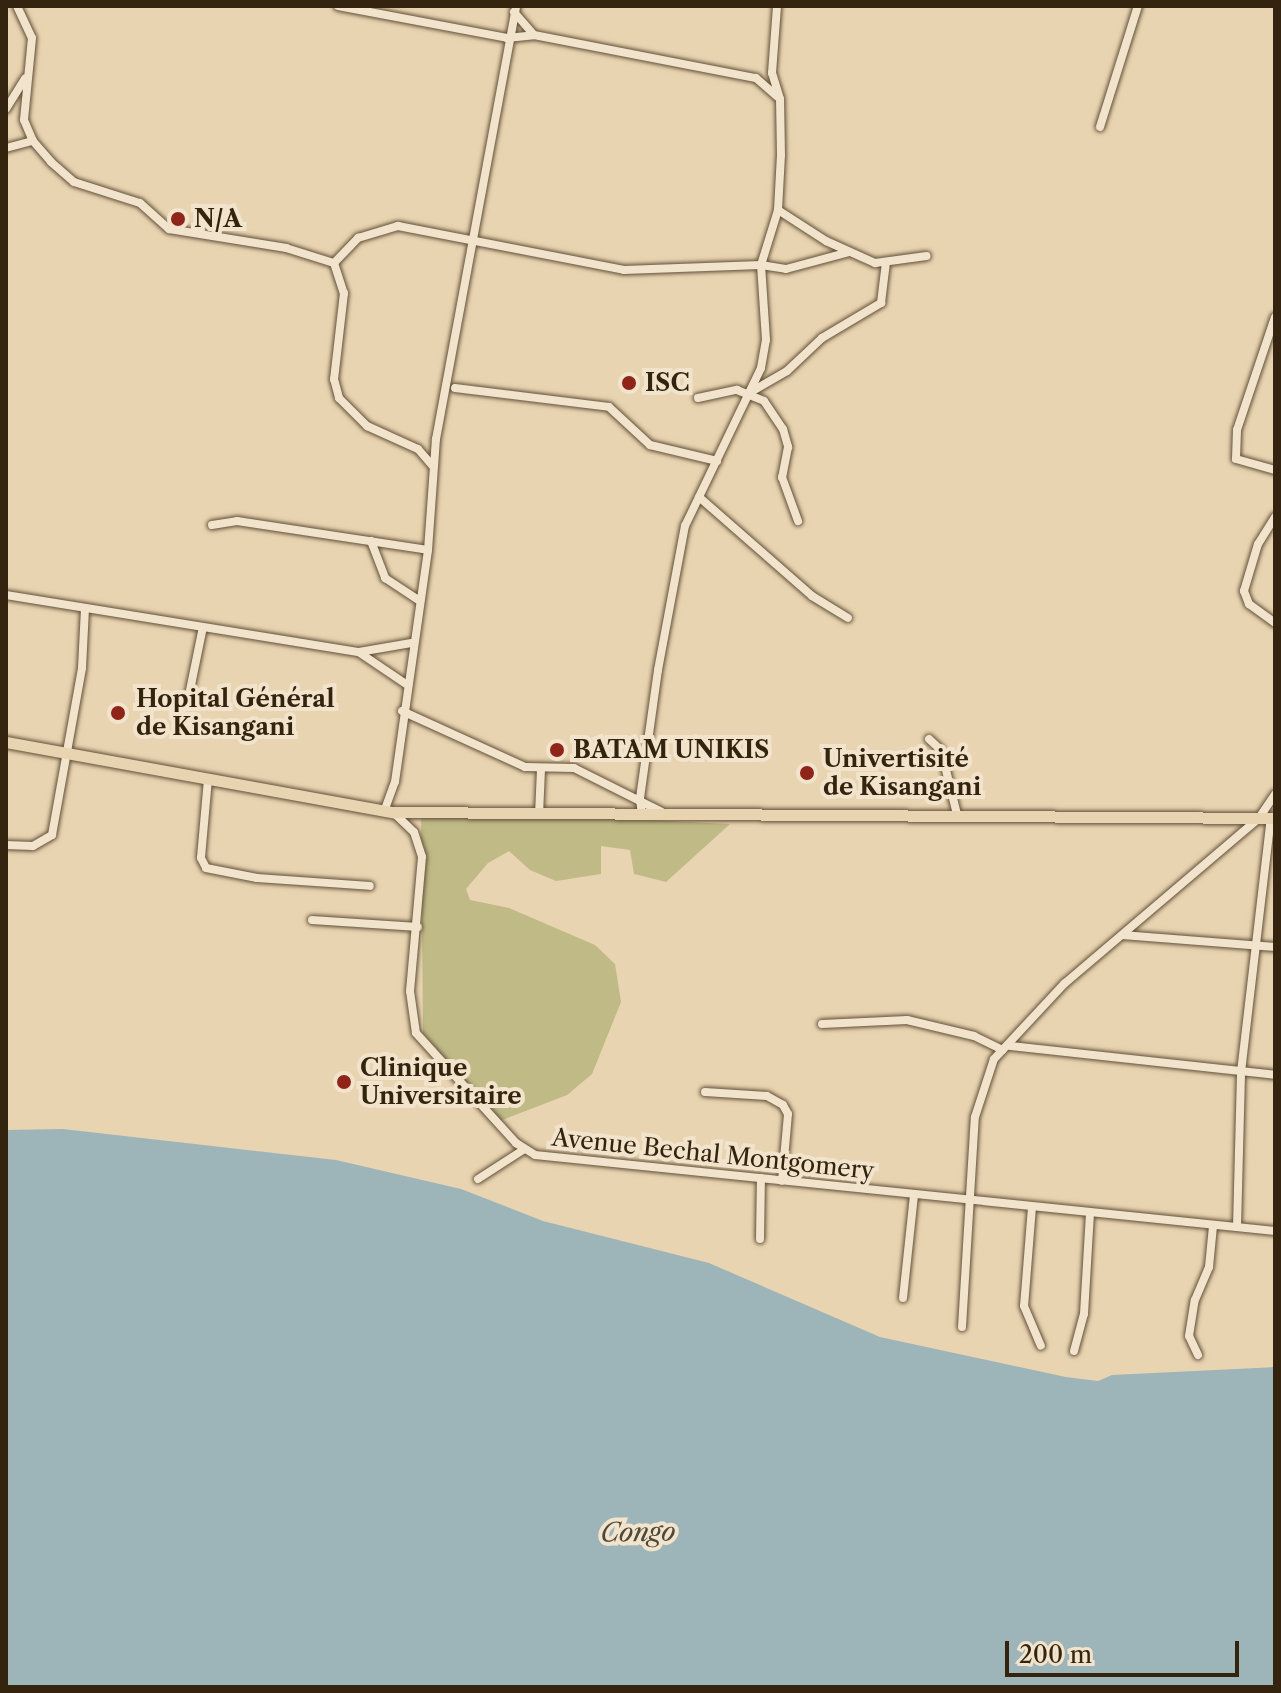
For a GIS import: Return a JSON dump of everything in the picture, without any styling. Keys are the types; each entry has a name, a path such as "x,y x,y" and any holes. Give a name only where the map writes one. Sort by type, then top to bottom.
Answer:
{"main road":[{"path":"6,742 422,814 1268,818"}],"street":[{"path":"17,6 32,38 24,120 33,141 66,177 140,203 169,229 286,248 334,263"},
{"path":"338,6 507,38 534,35 756,78 772,73"},
{"path":"642,817 640,798 685,526 749,394 766,340 761,265 778,210 780,99 772,73 777,6"},
{"path":"1100,127 1138,6"},
{"path":"422,814 414,832 389,810 411,643 428,550 433,466 474,244 507,38 515,9"},
{"path":"515,9 534,35"},
{"path":"6,109 27,74"},
{"path":"756,78 780,99"},
{"path":"6,148 33,141"},
{"path":"778,210 849,252 886,265 927,256"},
{"path":"334,263 358,238 398,226 467,236 474,244 624,270 761,265 786,269 849,252"},
{"path":"334,263 344,293 334,379 339,398 367,426 418,449 433,466"},
{"path":"749,394 787,371 822,338 881,303 886,265"},
{"path":"1275,317 1237,430 1236,459 1275,470"},
{"path":"448,374 455,388"},
{"path":"443,403 455,388"},
{"path":"455,388 609,407 621,413 650,445 717,461"},
{"path":"698,398 737,390 764,401 783,429 788,447 782,477 798,521"},
{"path":"699,497 812,596 848,618"},
{"path":"1275,517 1258,544 1244,591 1249,604 1275,623"},
{"path":"212,525 237,521 428,550"},
{"path":"371,541 385,578 420,601"},
{"path":"6,595 359,652 411,643"},
{"path":"6,845 33,846 52,835 82,668 85,608"},
{"path":"189,695 203,627"},
{"path":"359,652 406,684"},
{"path":"402,711 525,767 574,768 640,798 671,817"},
{"path":"929,739 941,750 959,818"},
{"path":"539,815 541,769"},
{"path":"208,779 201,858 206,868 257,878 370,886"},
{"path":"1237,1227 1241,1072 1268,818 1275,794"},
{"path":"962,1327 973,1200 975,1117 989,1069 1064,984 1268,818"},
{"name":"Avenue Bechal Montgomery","path":"414,832 423,877 410,1008 416,1033 523,1150 552,1159 1275,1231"},
{"path":"312,920 418,927"},
{"path":"1123,935 1275,947"},
{"path":"822,1024 907,1020 964,1033 1007,1048 1275,1075"},
{"path":"705,1092 767,1096 783,1105 788,1114 782,1181"},
{"path":"478,1179 523,1150"},
{"path":"760,1239 761,1178"},
{"path":"903,1298 914,1195"},
{"path":"1032,1207 1024,1306 1041,1346"},
{"path":"1074,1351 1084,1314 1090,1213"},
{"path":"1198,1355 1189,1336 1195,1300 1209,1267 1213,1226"}],"shaded area":[{"path":"421,809 730,824 666,882 634,874 630,850 601,846 601,874 556,881 530,870 509,851 488,863 466,889 470,900 509,908 595,945 615,964 621,1002 592,1074 567,1095 497,1122 423,1033"}],"water":[{"name":"Congo","path":"63,1129 336,1160 461,1189 543,1221 709,1263 880,1337 1066,1377 1098,1381 1112,1375 1275,1367 1275,1687 6,1687 6,1130"}],"place":[{"name":"N/A","path":"178,219"},
{"name":"ISC","path":"629,383"},
{"name":"Hopital Général de Kisangani","path":"118,713"},
{"name":"BATAM UNIKIS","path":"557,750"},
{"name":"Univertisité de Kisangani","path":"807,773"},
{"name":"Clinique Universitaire","path":"344,1082"}]}
